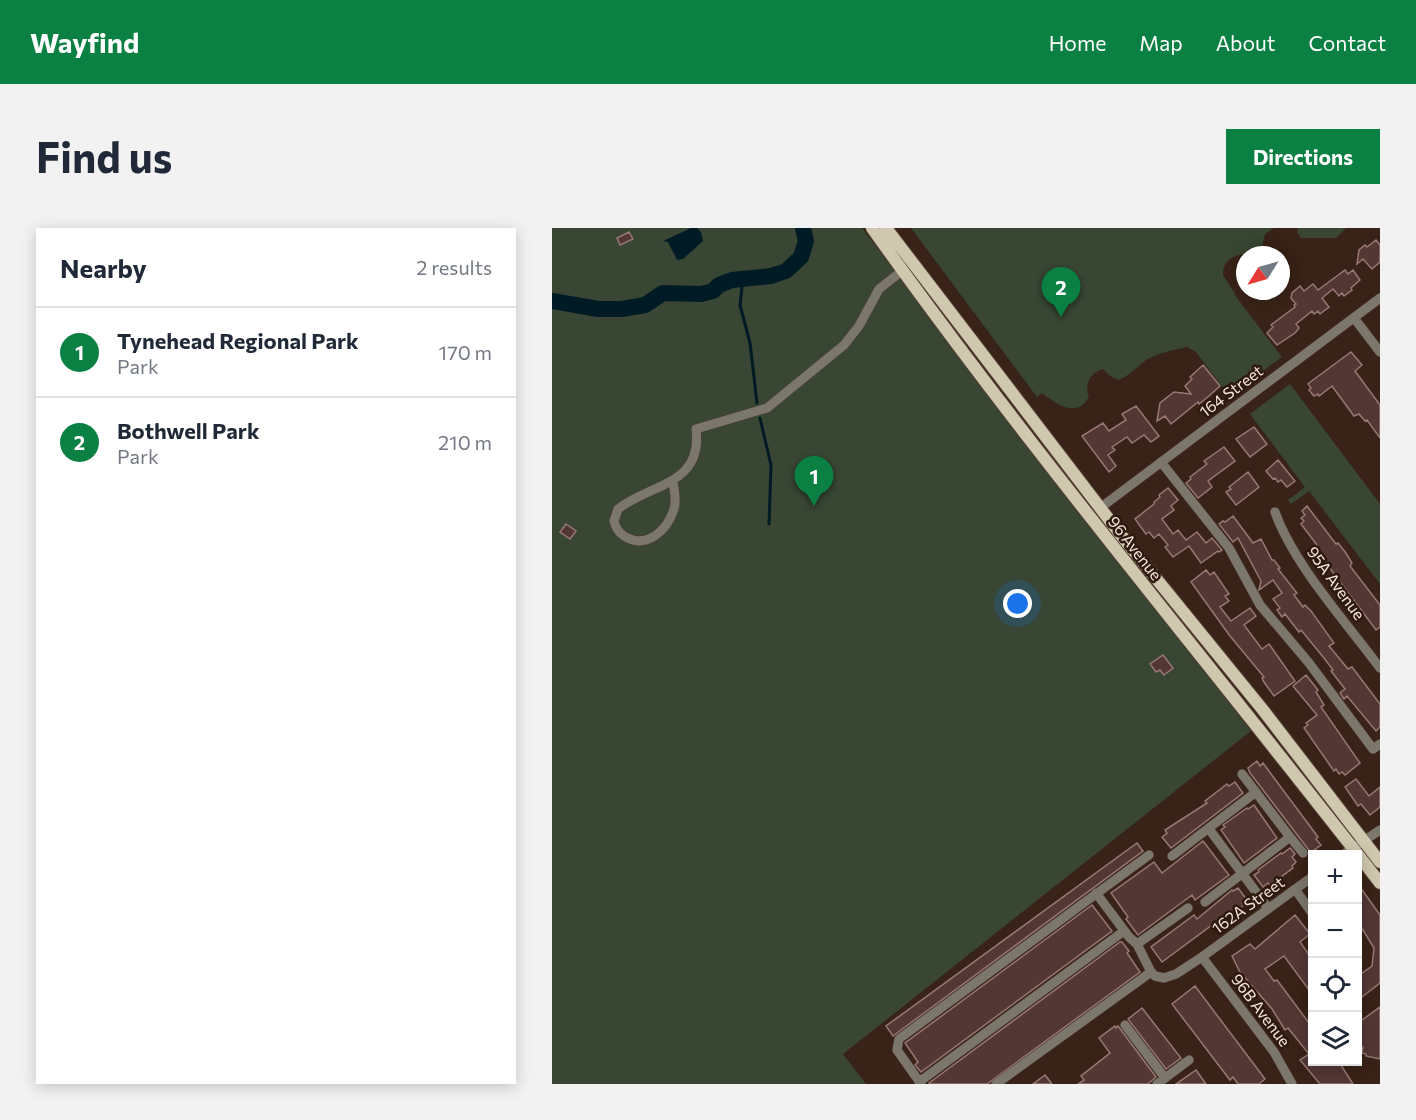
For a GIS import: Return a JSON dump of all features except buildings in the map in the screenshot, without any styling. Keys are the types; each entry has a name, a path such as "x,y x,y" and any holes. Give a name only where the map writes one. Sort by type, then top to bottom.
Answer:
{"main road":[{"name":"96 Avenue","path":"872,228 902,271 1121,558 1294,772 1347,850"},
{"name":"96 Avenue","path":"886,228 1148,570 1269,718 1380,862"},
{"path":"1077,500 1100,508"},
{"name":"96 Avenue","path":"1362,865 1380,883"}],"street":[{"path":"673,481 675,509 656,534 645,542 633,542 620,533 614,521 618,509 686,472 695,456 696,429 767,408 844,345 859,327 879,289 902,271"},
{"name":"164 Street","path":"1100,508 1380,298"},
{"path":"1354,318 1380,352"},
{"path":"1161,462 1228,548 1260,605 1309,663 1373,749 1380,744"},
{"name":"95A Avenue","path":"1275,512 1280,527 1303,564 1380,668"},
{"path":"1242,774 1303,853"},
{"path":"1172,856 1256,792"},
{"path":"1209,829 1268,908"},
{"path":"1349,850 1380,830"},
{"path":"1205,902 1290,837"},
{"path":"1124,931 920,1083 897,1050 899,1039 1149,855"},
{"name":"162A Street","path":"1151,972 1159,977 1169,977 1202,957 1308,880"},
{"path":"1295,889 1308,907"},
{"path":"996,1084 1151,972 1137,944 1124,931 1096,893"},
{"path":"1137,944 1188,908"},
{"name":"96B Avenue","path":"1202,957 1274,1052 1292,1084"},
{"path":"1125,1025 1161,1081 1189,1060"}],"green space":[{"path":"552,228 862,228 1251,731 843,1054 866,1084 552,1084"},
{"path":"911,228 1274,228 1265,234 1262,246 1236,246 1236,256 1226,263 1223,275 1236,295 1234,294 1236,300 1239,300 1282,357 1229,396 1196,352 1187,347 1146,360 1119,380 1110,376 1103,369 1098,371 1089,380 1087,388 1089,397 1079,407 1060,405 1042,393 1037,397"},
{"path":"1298,228 1346,228 1336,238 1301,238 1297,232"},
{"path":"1290,384 1380,504 1380,584 1309,491 1291,504 1288,500 1305,487 1250,414"}],"water":[{"path":"691,228 697,228 701,232 703,241 683,259 677,260 668,242 663,241"}],"waterway":[{"path":"552,301 598,309 622,309 645,305 663,293 701,294 713,291 719,285 732,280 771,276 786,271 801,257 806,241 803,228"},
{"path":"743,278 740,305 750,343 757,403"},
{"path":"760,418 771,465 769,524"}],"place":[{"name":"Bothwell Park","path":"1061,317"},
{"name":"Tynehead Regional Park","path":"814,506"}]}
